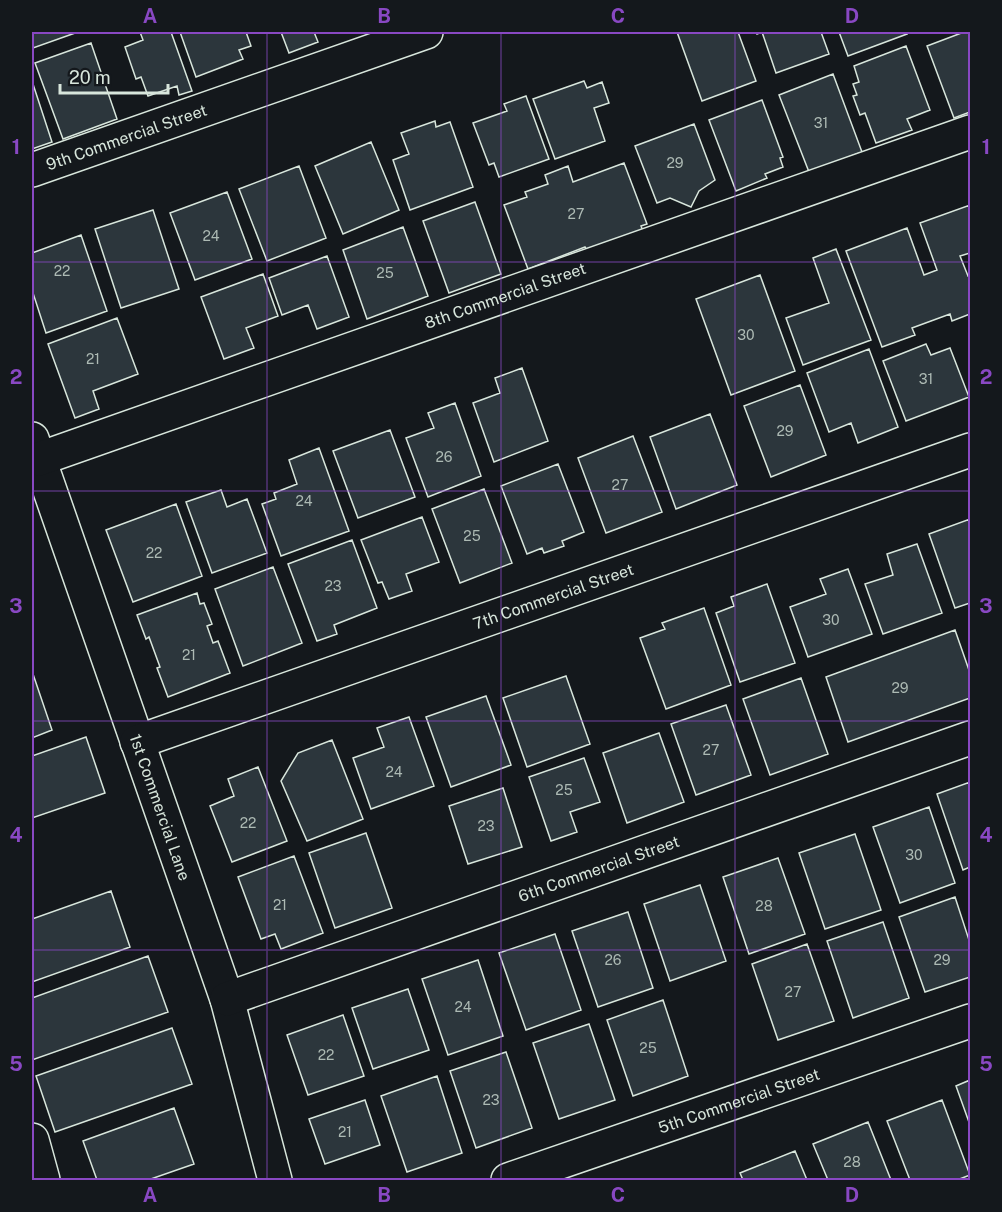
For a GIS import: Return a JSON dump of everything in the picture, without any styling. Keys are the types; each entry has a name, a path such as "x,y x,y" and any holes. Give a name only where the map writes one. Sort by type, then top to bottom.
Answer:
{"street":[{"name":"9th Commercial Street","path":"32,170 426,32"},
{"name":"8th Commercial Street","path":"34,450 970,132"},
{"name":"1st Commercial Lane","path":"34,450 226,999 275,1180"},
{"name":"7th Commercial Street","path":"138,742 970,450"},
{"name":"6th Commercial Street","path":"226,999 970,738"},
{"name":"5th Commercial Street","path":"508,1180 970,1022"},
{"path":"32,1140 43,1180"}],"building":[{"path":"32,32 78,32 33,48"},
{"path":"140,32 171,32 192,91 179,95 177,86 148,96 141,77 136,79 125,47 143,40"},
{"path":"180,32 246,32 251,46 239,50 243,59 196,77"},
{"path":"281,32 314,32 318,42 289,53"},
{"path":"677,32 738,32 756,81 702,101"},
{"path":"762,32 821,32 829,54 776,73"},
{"path":"839,32 906,32 907,34 848,56"},
{"path":"964,32 970,32 970,112 954,118 927,46"},
{"path":"91,43 117,119 63,139 35,63"},
{"path":"906,46 930,110 907,119 912,130 876,143 865,113 860,115 853,96 857,95 853,84 859,82 854,66"},
{"path":"833,74 862,152 809,172 779,95"},
{"path":"32,81 52,142 32,149"},
{"path":"584,81 587,88 602,82 609,103 594,108 605,141 555,159 533,99"},
{"path":"526,96 549,159 499,177 494,163 489,165 473,123 507,111 504,104"},
{"path":"762,100 783,157 780,158 783,167 765,174 767,178 736,191 709,120"},
{"path":"435,121 436,127 450,122 473,187 410,210 393,160 409,154 401,133"},
{"path":"694,124 715,180 699,191 691,207 670,198 657,203 635,146"},
{"path":"371,142 399,210 343,234 315,166"},
{"path":"624,163 647,224 641,226 645,236 590,257 585,247 528,269 504,205 527,197 525,192 548,184 545,175 568,166 573,182"},
{"path":"299,166 326,238 267,261 239,189"},
{"path":"227,192 252,259 195,280 170,213"},
{"path":"475,202 501,274 449,293 423,221"},
{"path":"970,205 970,253 960,256 968,276 970,275 970,314 952,321 950,314 912,328 915,335 882,347 846,251 907,228 924,275 937,270 920,223"},
{"path":"153,210 179,289 121,308 95,229"},
{"path":"403,227 428,296 367,319 343,250"},
{"path":"81,235 107,311 46,333 32,290 32,253"},
{"path":"836,249 871,340 803,365 786,318 829,303 813,258"},
{"path":"327,256 349,317 317,329 308,305 282,315 269,278"},
{"path":"263,274 278,316 246,328 254,348 224,359 201,297"},
{"path":"760,275 795,371 731,395 696,299"},
{"path":"117,318 138,374 93,391 99,409 75,418 48,344"},
{"path":"926,344 931,355 950,348 969,397 906,421 883,361"},
{"path":"869,349 898,427 858,443 851,423 829,432 807,373"},
{"path":"522,368 548,441 494,462 473,403 500,393 495,378"},
{"path":"800,385 826,455 771,477 744,406"},
{"path":"455,403 481,476 428,497 406,438 434,428 428,413"},
{"path":"710,414 737,485 676,509 650,437"},
{"path":"390,430 415,497 358,518 333,451"},
{"path":"633,436 662,512 606,533 578,458"},
{"path":"319,448 349,531 281,556 262,504 276,499 274,493 297,484 289,460"},
{"path":"558,464 584,532 562,541 564,546 544,553 542,548 527,554 501,486"},
{"path":"484,489 512,563 460,583 432,509"},
{"path":"221,490 227,507 247,499 267,553 212,573 186,502"},
{"path":"176,504 202,576 133,602 106,530"},
{"path":"422,517 439,562 406,574 412,591 389,599 382,582 378,583 361,540"},
{"path":"970,519 970,603 955,608 929,534"},
{"path":"352,540 377,608 334,625 337,634 317,641 288,564"},
{"path":"917,544 942,613 883,634 865,584 893,575 887,554"},
{"path":"273,567 302,643 243,666 215,589"},
{"path":"848,569 872,634 808,657 790,607 826,594 820,579"},
{"path":"767,584 795,663 740,682 716,613 734,606 731,597"},
{"path":"197,593 200,604 204,603 212,624 207,626 213,643 218,641 230,673 168,697 149,637 146,639 137,615"},
{"path":"704,608 731,685 666,709 640,638 665,629 662,623"},
{"path":"955,630 970,673 970,698 848,742 826,677"},
{"path":"32,675 52,730 32,738"},
{"path":"566,676 590,744 527,767 503,698"},
{"path":"801,678 828,754 770,775 743,699"},
{"path":"486,696 511,765 451,787 426,717"},
{"path":"726,705 751,775 696,795 671,724"},
{"path":"409,717 434,786 371,809 353,758 384,747 377,728"},
{"path":"659,733 684,802 627,823 603,753"},
{"path":"86,737 105,793 32,818 32,756"},
{"path":"332,740 363,819 307,841 281,781 298,753"},
{"path":"584,758 600,802 570,812 577,832 551,841 529,777"},
{"path":"258,767 287,841 232,862 210,806 234,796 228,779"},
{"path":"970,782 970,867 963,870 937,794"},
{"path":"503,788 522,847 468,864 449,806"},
{"path":"929,807 955,883 900,903 873,827"},
{"path":"366,833 392,908 335,928 309,853"},
{"path":"855,834 881,910 825,929 799,853"},
{"path":"294,856 323,933 281,949 275,934 261,939 238,877"},
{"path":"778,858 805,934 749,954 723,877"},
{"path":"700,885 726,961 670,981 644,904"},
{"path":"111,891 130,947 32,982 32,919"},
{"path":"955,897 970,943 970,977 925,992 899,917"},
{"path":"628,912 653,988 598,1007 572,931"},
{"path":"883,922 909,998 853,1018 827,941"},
{"path":"555,934 581,1010 526,1030 499,953"},
{"path":"807,944 834,1021 778,1040 752,964"},
{"path":"148,956 168,1012 32,1060 32,998"},
{"path":"478,960 503,1036 448,1055 422,979"},
{"path":"408,989 429,1050 373,1069 352,1008"},
{"path":"663,1000 688,1076 633,1096 607,1020"},
{"path":"343,1015 364,1076 308,1095 287,1035"},
{"path":"589,1024 615,1100 559,1119 533,1043"},
{"path":"172,1028 192,1084 55,1132 36,1076"},
{"path":"506,1052 532,1128 476,1148 450,1071"},
{"path":"437,1076 462,1153 407,1172 381,1096"},
{"path":"970,1080 970,1125 956,1086"},
{"path":"365,1100 380,1145 325,1164 309,1119"},
{"path":"942,1100 970,1175 957,1180 910,1180 887,1121"},
{"path":"174,1108 194,1164 148,1180 97,1180 83,1141"},
{"path":"868,1122 891,1180 828,1180 813,1144"},
{"path":"795,1151 807,1180 743,1180 740,1173"}]}
